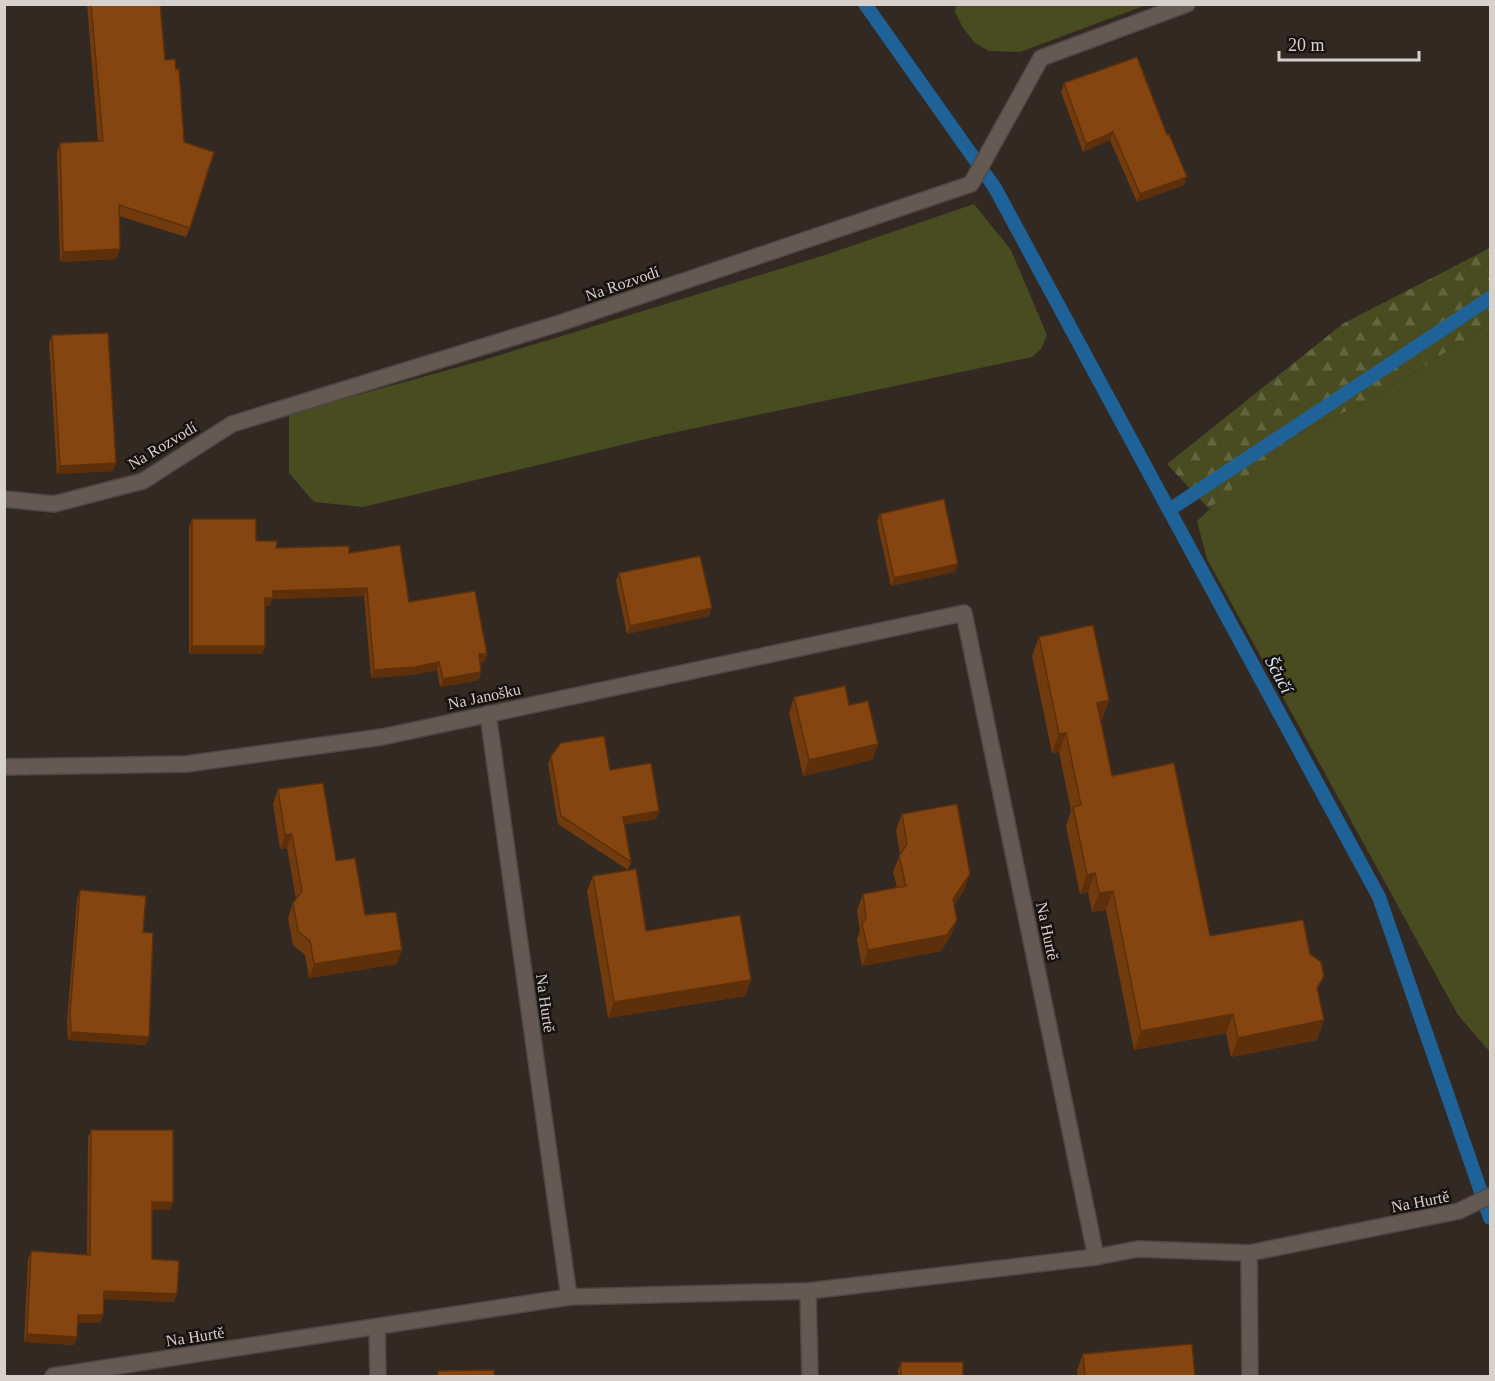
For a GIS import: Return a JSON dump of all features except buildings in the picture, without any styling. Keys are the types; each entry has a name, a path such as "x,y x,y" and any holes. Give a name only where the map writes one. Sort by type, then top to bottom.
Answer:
{"street":[{"name":"Na Rozvodí","path":"4,499 54,504 143,481 232,424 560,323 971,184 1041,58 1187,4"},
{"name":"Na Janošku","path":"4,767 186,764 382,736 964,613"},
{"name":"Na Hurtě","path":"964,613 1096,1257"},
{"name":"Na Hurtě","path":"488,714 569,1297"},
{"name":"Na Hurtě","path":"53,1377 569,1297 808,1291 1096,1257 1138,1249 1249,1253 1459,1211 1491,1196"},
{"path":"1249,1253 1250,1377"},
{"path":"808,1291 810,1377"},
{"path":"377,1327 378,1377"}],"green space":[{"path":"956,4 1146,5 1020,52 989,51 975,43 963,28 955,12"},
{"path":"974,204 1011,250 1047,335 1041,349 1032,357 667,434 363,507 314,502 289,473 289,414 484,360 825,255"},
{"path":"1490,248 1490,324 1372,399 1293,436 1209,509 1167,464 1344,323"},
{"path":"1490,324 1490,1052 1458,1015 1207,559 1197,521 1293,436 1372,399"}],"waterway":[{"path":"865,4 995,188 1169,510"},
{"name":"Ščučí","path":"1490,298 1169,510 1379,897 1490,1218"}]}
